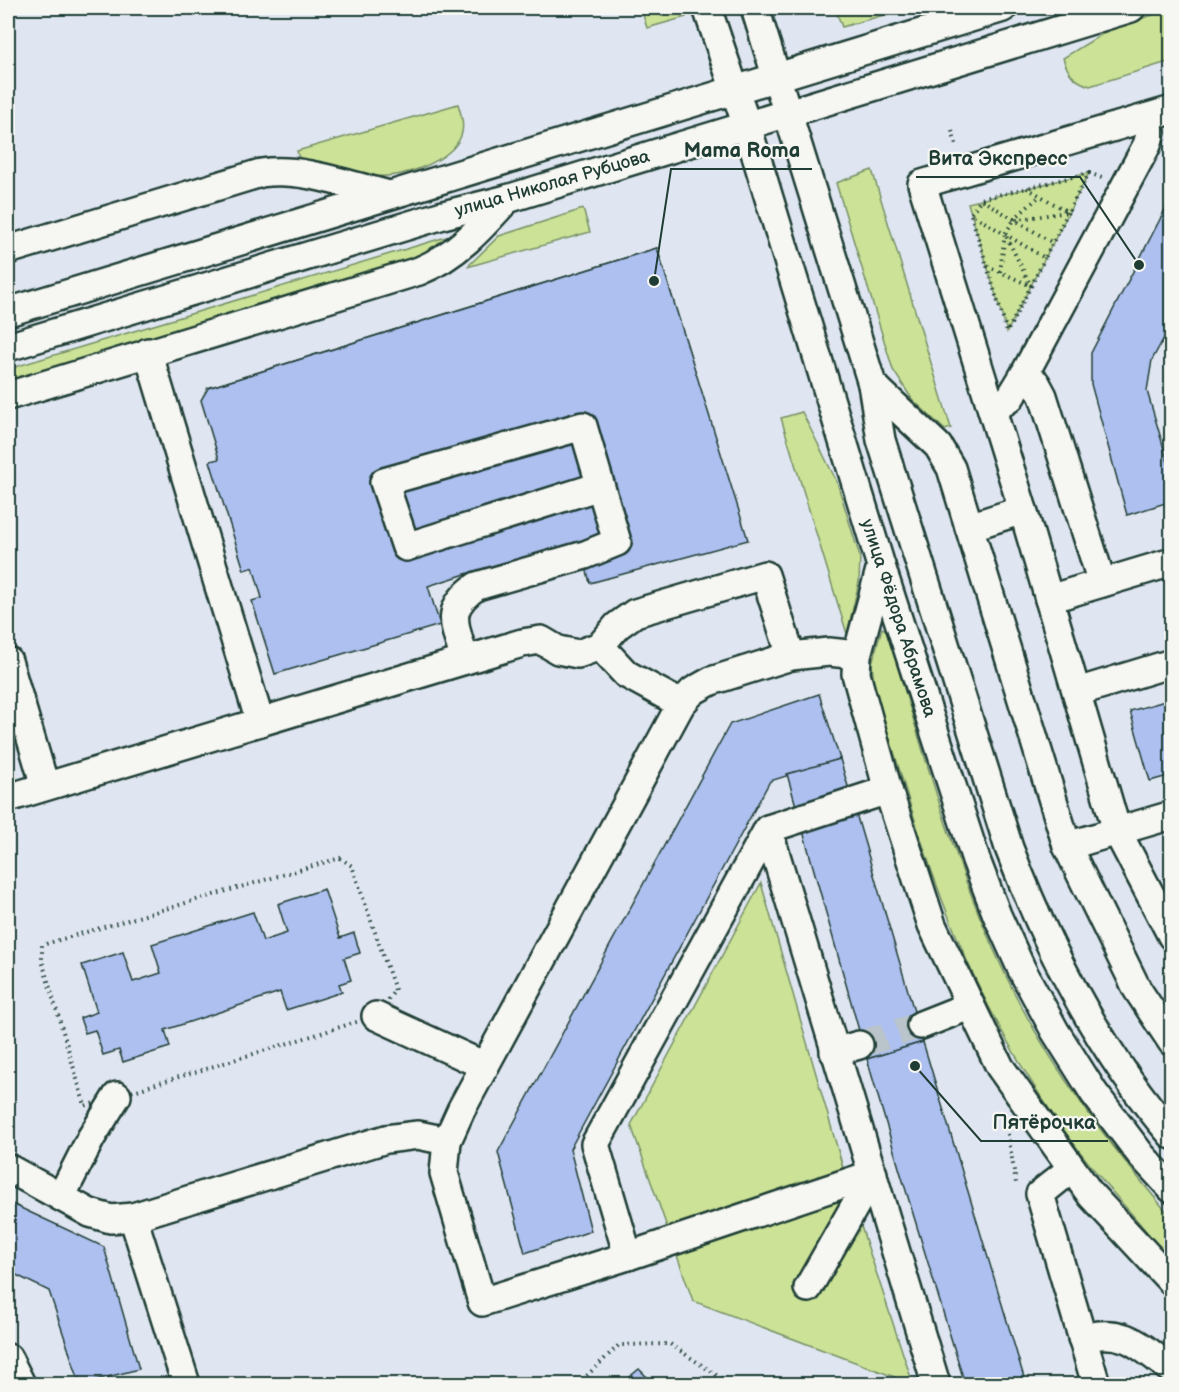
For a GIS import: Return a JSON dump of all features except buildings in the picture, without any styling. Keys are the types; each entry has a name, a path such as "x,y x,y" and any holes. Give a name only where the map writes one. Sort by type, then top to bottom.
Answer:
{"street":[{"name":"улица Фёдора Абрамова","path":"707,8 747,126 881,566 976,861 1022,970 1055,1031 1094,1093 1141,1155 1172,1189"},
{"name":"улица Фёдора Абрамова","path":"755,8 872,384 881,440 1009,848 1026,893 1065,974 1125,1074 1172,1135"},
{"name":"улица Николая Рубцова","path":"8,347 443,215 507,199 1131,8"},
{"name":"улица Николая Рубцова","path":"8,312 995,9"},
{"path":"992,410 1010,398 1024,375 1147,145 1159,114"},
{"path":"1159,114 922,184 1023,510 1117,831 1172,936"},
{"path":"8,250 261,173 294,172 390,195"},
{"path":"8,396 436,264 478,231 507,199"},
{"path":"148,352 260,722"},
{"path":"1024,375 1035,383 1043,396 1102,583"},
{"path":"872,384 938,446 951,468 1067,846 1137,989 1172,1042"},
{"path":"465,660 455,627 453,609 463,596 477,586 585,555 617,542 583,426 384,482 406,547 600,486"},
{"path":"969,527 1023,510"},
{"path":"1049,599 1172,562"},
{"path":"881,566 857,655 860,693 888,790 932,925 1000,1067 1071,1169 1099,1204 1172,1281"},
{"path":"8,798 522,643 542,640 558,650 578,654 600,646 617,626 635,613 765,575 791,656"},
{"path":"600,646 626,674 681,704"},
{"path":"857,655 829,652 791,656 711,681 693,691 681,704 484,1066 447,1141 444,1173 482,1302 873,1174"},
{"path":"8,661 45,786"},
{"path":"1077,692 1172,663"},
{"path":"628,1256 595,1144 768,828 888,790"},
{"path":"1067,846 1172,815"},
{"path":"768,828 847,1048 873,1174 936,1384"},
{"path":"921,1025 969,1006"},
{"path":"376,1016 484,1066"},
{"path":"61,1197 91,1138 117,1096"},
{"path":"8,1168 61,1197 111,1219 133,1217 386,1139 418,1135 447,1141"},
{"path":"1071,1169 1040,1194 1096,1384"},
{"path":"808,1288 873,1174"},
{"path":"133,1217 186,1384"},
{"path":"1082,1338 1104,1333 1125,1337 1172,1370"},
{"path":"8,1358 21,1384"}],"path":[{"path":"1089,173 1007,332 971,214 981,200 1089,173"},
{"path":"1027,188 1068,212"},
{"path":"1000,272 1005,234 1014,220 1040,196"},
{"path":"981,200 1053,243"},
{"path":"1014,220 1068,212"},
{"path":"971,214 1045,258"},
{"path":"1005,234 1031,286"},
{"path":"987,266 1031,286"},
{"path":"340,858 352,866 395,990 376,1016 117,1096 85,1106 42,961 42,945 340,858"},
{"path":"578,1384 619,1345 670,1344 730,1384"}],"green space":[{"path":"641,8 683,8 686,17 647,28"},
{"path":"835,8 908,8 842,27"},
{"path":"1171,9 1171,61 1090,86 1076,79 1067,68 1063,58 1112,28"},
{"path":"458,104 463,128 461,136 456,145 447,153 424,167 399,175 376,176 299,158 297,151"},
{"path":"872,170 951,428 945,430 912,399 893,370 836,183"},
{"path":"1089,173 1007,332 968,203"},
{"path":"583,209 590,232 467,267 499,236"},
{"path":"446,237 447,240 420,258 8,384 8,369"},
{"path":"802,412 837,482 860,557 859,582 847,634 781,418"},
{"path":"882,628 886,630 955,850 1007,978 1041,1042 1081,1103 1171,1217 1171,1258 1103,1181 1055,1117 1012,1049 975,978 935,880 874,687 872,663"},
{"path":"761,883 852,1199 913,1384 693,1301 631,1125"}],"tunnel":[{"path":"859,1045 921,1025"}],"place":[{"name":"Вита Экспресс","path":"1139,265"},
{"name":"Mama Roma","path":"654,281"},
{"name":"Пятёрочка","path":"915,1066"}]}
